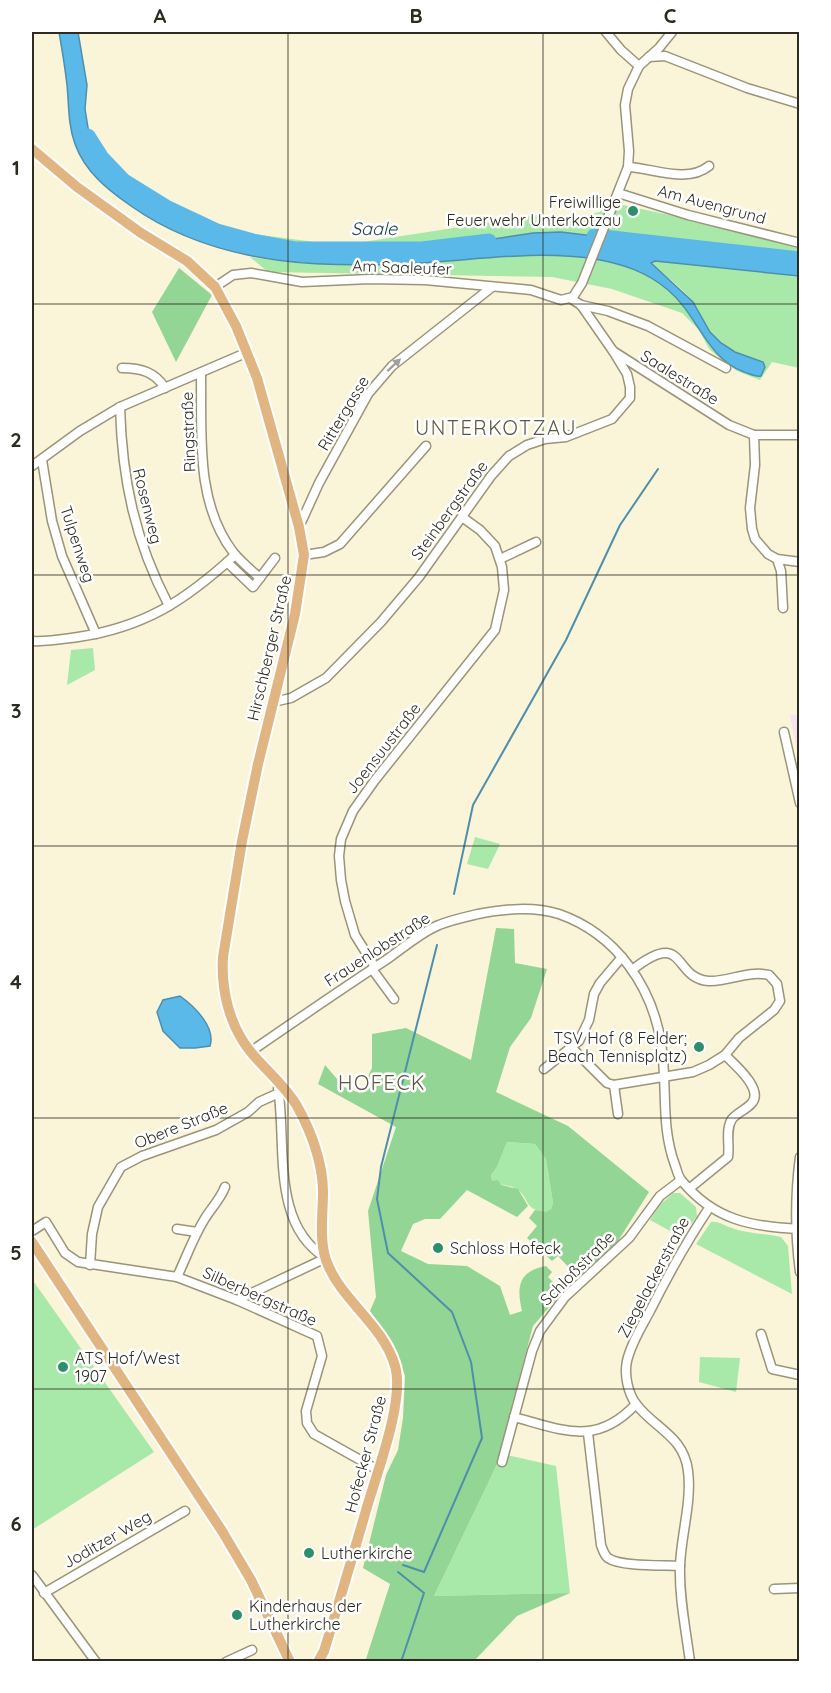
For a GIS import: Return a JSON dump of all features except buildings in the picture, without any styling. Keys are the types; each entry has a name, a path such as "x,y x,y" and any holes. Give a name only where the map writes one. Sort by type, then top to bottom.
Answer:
{"main road":[{"name":"Hirschberger Straße","path":"32,149 75,186 141,233 187,261 216,287 248,352 300,525 304,555 295,614 242,841 223,957 222,976 228,1007 239,1035 250,1052"},
{"name":"Hofecker Straße","path":"250,1052 276,1078 297,1106 316,1150 323,1189 322,1237 326,1258 343,1290 385,1343 395,1366 398,1386 390,1429 323,1656 318,1662"},
{"path":"34,1246 205,1504 251,1580 290,1662"},
{"path":"267,1613 284,1662"}],"street":[{"path":"606,32 639,66"},
{"path":"570,298 576,294 582,283 628,167 625,105 628,89 639,66 672,32"},
{"path":"664,42 665,50 673,59"},
{"path":"646,58 657,55 673,59 747,88 800,104"},
{"path":"628,167 690,174 709,166"},
{"name":"Am Auengrund","path":"618,193 664,209 800,243"},
{"name":"Am Saaleufer","path":"216,287 233,275 251,273 302,282 370,279 425,280 531,290 561,300 570,298"},
{"name":"Rittergasse","path":"300,525 319,483 368,394 392,366 492,287"},
{"name":"Saalestraße","path":"570,298 581,305 613,351 729,425 754,435 800,435"},
{"path":"581,305 608,310 648,326 726,368"},
{"name":"Steinbergstraße","path":"273,702 291,698 326,678 381,622 419,577 491,476 509,456 527,445 545,439 566,437 612,419 630,398 627,374 613,351"},
{"path":"32,466 80,431 120,408 248,352"},
{"path":"122,368 138,368 150,373 165,388"},
{"name":"Ringstraße","path":"201,374 203,474 216,522 235,555 260,578"},
{"name":"Rosenweg","path":"120,408 123,466 133,514 143,551 169,606"},
{"path":"754,435 755,465 750,508 752,529 761,547 777,559 800,562"},
{"path":"304,555 324,552 340,544 426,446"},
{"name":"Tulpenweg","path":"42,460 52,521 62,556 96,634"},
{"name":"Joensuustraße","path":"394,999 355,935 341,880 339,856 341,839 353,811 375,780 495,630 504,590 500,559 495,546 480,530 462,517"},
{"path":"500,559 536,542"},
{"path":"32,641 96,634 124,628 169,606 235,555"},
{"path":"227,562 253,587 275,558"},
{"path":"777,559 781,571 783,608"},
{"path":"784,732 800,803"},
{"name":"Frauenlobstraße","path":"250,1052 438,925 502,910 528,909 558,914 581,924 605,939 622,957 646,992 657,1023 665,1076 666,1137 681,1180 709,1208 731,1218 760,1226 798,1229"},
{"path":"572,1048 607,1083 614,1085 693,1071 725,1055 739,1038 774,1011 780,1001 780,992 774,978 760,973 712,982 704,981 695,977 671,953 657,954 632,970"},
{"path":"544,1069 572,1048 585,1033 594,994 600,982 622,957"},
{"path":"690,1188 728,1157 732,1120 754,1100 755,1094 751,1083 725,1055"},
{"path":"276,1078 282,1110 281,1151 290,1209 306,1241 314,1251 326,1258"},
{"path":"614,1085 618,1114"},
{"name":"Obere Straße","path":"90,1265 92,1234 98,1207 121,1167 142,1156 216,1130 248,1112 259,1102 279,1093"},
{"path":"800,1157 797,1182 800,1272"},
{"name":"Schloßstraße","path":"502,1462 532,1351 540,1331 566,1297 629,1238 660,1196 681,1180"},
{"path":"177,1277 197,1232 212,1207 221,1198 225,1187"},
{"name":"Ziegelackerstraße","path":"636,1404 630,1394 627,1381 627,1361 685,1243 709,1208"},
{"path":"32,1231 46,1222 70,1258 90,1265"},
{"path":"177,1228 197,1232"},
{"path":"237,1300 326,1258"},
{"name":"Silberbergstraße","path":"90,1265 144,1270 177,1277 237,1300 317,1336 322,1356 306,1411 307,1423 314,1434 378,1470"},
{"path":"760,1334 772,1368 800,1375"},
{"path":"514,1418 572,1432 588,1433 628,1413 636,1404 667,1431 681,1448 688,1470 689,1493 680,1566 690,1662"},
{"path":"588,1433 601,1545 604,1553 610,1559 621,1563 680,1566"},
{"name":"Joditzer Weg","path":"44,1593 185,1511"},
{"path":"32,1575 96,1662"},
{"path":"774,1589 800,1588"},
{"path":"226,1662 252,1650"}],"shaded area":[{"path":"790,715 799,715 799,761"}],"green space":[{"path":"623,205 738,230 799,247 800,261 561,232 533,233 423,250 335,253 294,252 215,234 230,231 315,242 363,242 538,215 589,215"},
{"path":"531,254 574,256 614,263 652,279 669,291 685,307 716,353 738,369 763,362 734,351 715,338 694,303 652,266 652,262 799,276 799,368 772,362 760,380 737,371 709,349 699,330 682,313 612,289 552,277 268,272 250,257 320,264 390,264"},
{"path":"179,268 212,295 176,362 152,312"},
{"path":"93,648 95,670 67,685 71,650"},
{"path":"475,837 500,844 488,869 467,864"},
{"path":"496,928 514,929 515,963 547,969 531,1018 510,1047 496,1092 568,1126 649,1192 618,1241 580,1276 574,1273 558,1256 552,1261 527,1238 537,1226 529,1218 535,1210 546,1212 551,1209 553,1203 546,1159 535,1144 507,1142 497,1167 491,1175 492,1181 498,1180 501,1185 518,1189 528,1206 517,1217 467,1190 440,1219 425,1219 413,1224 401,1251 428,1264 467,1266 500,1286 510,1315 522,1311 519,1294 522,1281 525,1276 537,1268 546,1266 552,1272 548,1277 564,1290 533,1326 508,1421 502,1454 434,1596 570,1593 517,1616 474,1661 368,1662 366,1659 390,1584 363,1568 386,1475 398,1450 403,1418 405,1376 394,1346 370,1311 376,1297 368,1211 396,1127 318,1084 325,1065 344,1087 360,1093 372,1068 372,1034 406,1028 471,1060"},
{"path":"507,1142 535,1144 546,1159 553,1203 551,1209 546,1213 529,1205 516,1189 492,1182 491,1175 497,1167"},
{"path":"673,1193 680,1193 696,1207 697,1216 681,1237 650,1220 660,1205"},
{"path":"711,1222 742,1231 781,1237 788,1246 792,1294 696,1244"},
{"name":"ATS Hof/West 1907","path":"32,1282 154,1452 32,1530"},
{"path":"700,1357 740,1358 736,1392 699,1382"},
{"path":"502,1454 556,1466 570,1593 434,1596"}],"water":[{"path":"59,32 78,32 87,85 85,109 89,134 102,161 126,183 153,201 215,234 294,252 335,253 423,250 533,233 561,232 799,261 799,276 655,261 651,263 693,302 710,332 721,343 735,352 763,362 765,367 761,376 744,372 720,357 687,311 668,290 643,274 615,263 595,259 536,255 398,264 318,264 240,253 202,242 165,227 106,187 91,172 79,154 71,130"},
{"path":"180,996 197,1011 207,1024 211,1039 210,1046 180,1048 163,1031 157,1012 163,1000"}],"waterway":[{"name":"Saale","path":"88,136 102,158 124,181 166,207 217,231 253,241 296,249 422,249 489,241"},
{"name":"Saale","path":"594,236 800,259"},
{"path":"454,894 473,805 566,640 620,525 658,469"},
{"path":"403,1565 424,1572 482,1438 471,1362 452,1312 388,1253 377,1199 381,1167 437,945"},
{"path":"398,1572 424,1593 401,1662"}],"place":[{"name":"Freiwillige Feuerwehr Unterkotzau","path":"633,211"},
{"name":"TSV Hof (8 Felder; Beach Tennisplatz)","path":"699,1047"},
{"name":"Schloss Hofeck","path":"438,1248"},
{"name":"ATS Hof/West 1907","path":"63,1367"},
{"name":"Lutherkirche","path":"309,1553"},
{"name":"Kinderhaus der Lutherkirche","path":"237,1615"}],"district":[{"name":"UNTERKOTZAU","path":"496,428"},
{"name":"HOFECK","path":"382,1083"}]}
